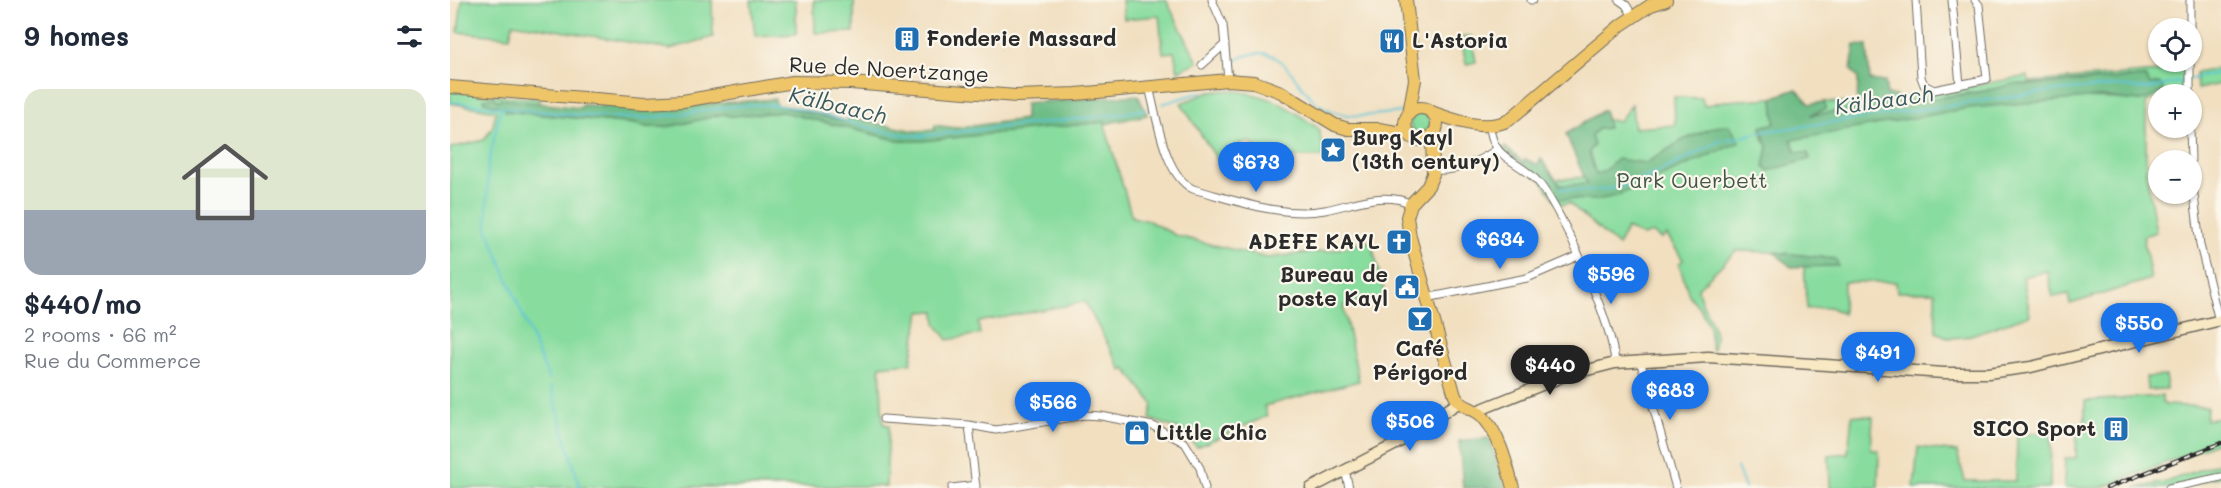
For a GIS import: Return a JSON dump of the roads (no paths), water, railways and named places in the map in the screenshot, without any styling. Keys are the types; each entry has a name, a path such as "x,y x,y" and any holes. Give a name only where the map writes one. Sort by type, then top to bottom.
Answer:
{"main road":[{"path":"1406,0 1414,80 1407,116 1413,137 1433,165"},
{"path":"1380,129 1420,108 1490,127 1509,120 1633,16 1666,0"},
{"name":"Rue de Noertzange","path":"450,87 645,103 683,101 793,82 851,83 1016,96 1228,80 1254,82 1281,92 1335,125 1348,129 1380,129"},
{"path":"1414,80 1437,122 1434,132 1433,165 1428,186 1411,204 1407,217 1426,298 1458,403"},
{"path":"1380,129 1413,137 1434,132 1460,120"},
{"path":"1477,411 1553,380 1615,363 1708,357 1944,373 1988,373 2031,367 2220,321"},
{"path":"1458,403 1477,411 1492,431 1513,488"},
{"path":"1311,488 1396,444 1458,403"}],"street":[{"path":"1212,0 1223,24 1228,80"},
{"path":"1619,0 1626,5 1633,16"},
{"path":"1916,0 1924,85 1934,90 1984,81 1988,76 1979,5 1976,0"},
{"path":"1952,0 1960,85"},
{"path":"2190,0 2190,18"},
{"path":"1202,65 1225,44"},
{"path":"1149,87 1171,168 1183,184 1192,189 1273,210 1292,212 1325,210 1377,199 1396,198 1411,204"},
{"path":"1490,127 1496,150 1538,182 1578,256 1612,345 1615,363"},
{"path":"1433,165 1453,170 1496,150"},
{"path":"2195,204 2200,245 2220,321"},
{"path":"1426,298 1527,278 1578,256"},
{"path":"1640,360 1676,488"},
{"path":"883,419 969,425 996,430 1084,415 1153,426 1171,433 1185,443 1200,468 1205,488"},
{"path":"952,488 976,486 969,425"},
{"path":"1345,470 1348,488"},
{"path":"2169,488 2221,477"}],"waterway":[{"name":"Kälbaach","path":"1233,62 1251,54 1265,53 1277,58 1314,100 1335,112 1353,116 1402,112"},
{"name":"Kälbaach","path":"1561,188 1582,191 1623,186 1663,170 1720,141 1755,133 2044,92 2116,86 2148,89 2221,72"},
{"name":"Kälbaach","path":"1162,104 1202,92"},
{"name":"Kälbaach","path":"450,102 567,114 637,118 671,116 740,106 774,105 811,111 903,135 922,136 1113,115 1146,109"},
{"path":"501,107 488,166 487,228 549,380"},
{"path":"551,387 580,488"},
{"path":"1737,467 1745,488"}],"railway":[{"path":"2107,488 2221,443"}],"place":[{"name":"Fonderie Massard","path":"907,39"},
{"name":"L'Astoria","path":"1392,41"},
{"name":"Burg Kayl (13th century)","path":"1333,150"},
{"name":"ADEFE KAYL","path":"1399,242"},
{"name":"Bureau de poste Kayl","path":"1407,287"},
{"name":"Café Périgord","path":"1420,319"},
{"name":"SICO Sport","path":"2116,429"},
{"name":"Little Chic","path":"1137,433"}],"park label":[{"name":"Park Ouerbett","path":"1692,181"}]}
